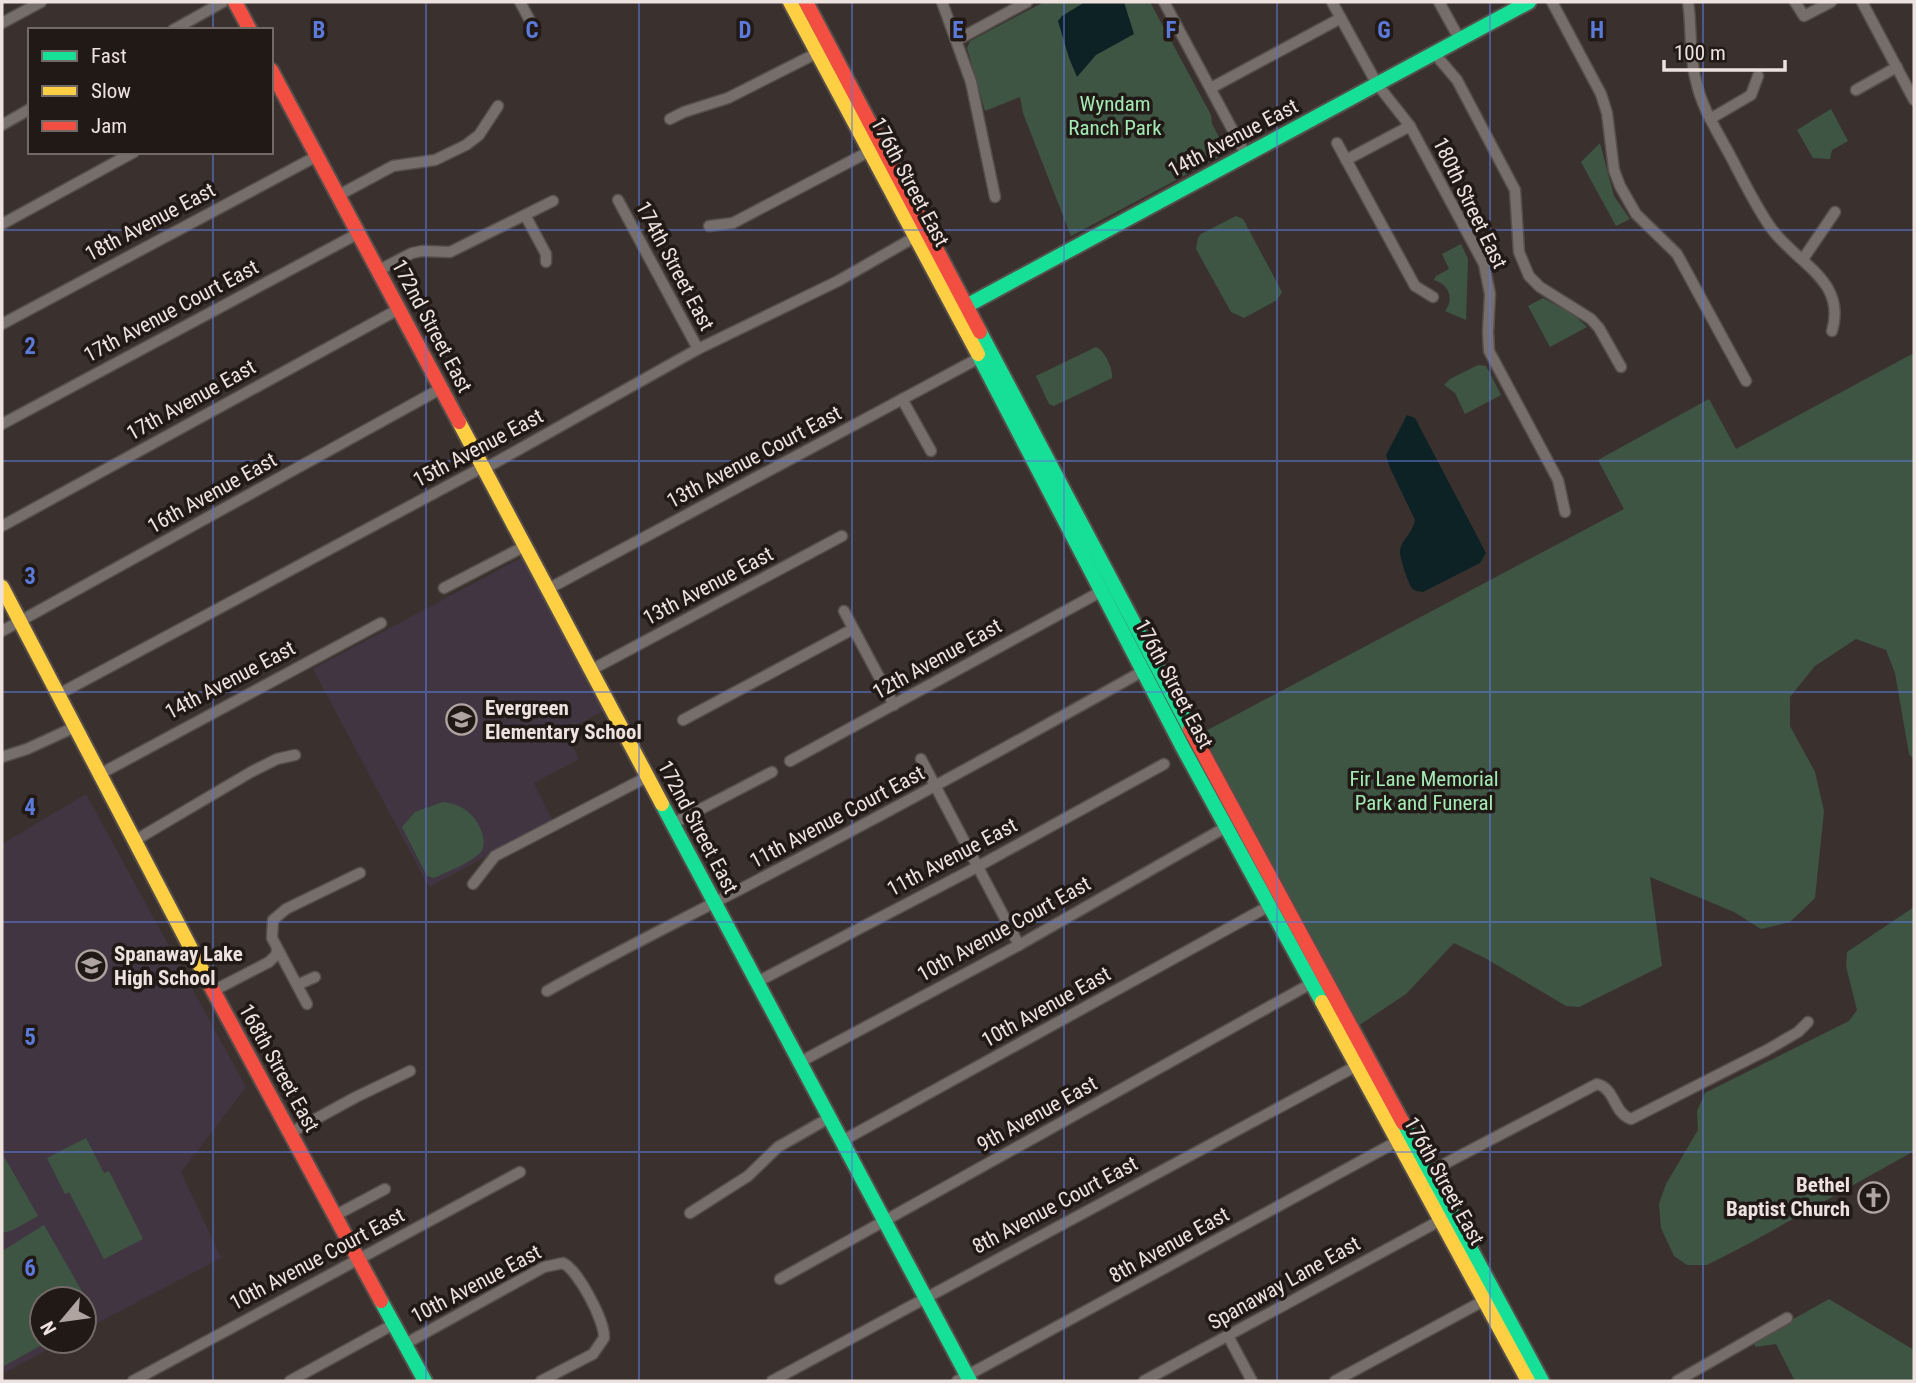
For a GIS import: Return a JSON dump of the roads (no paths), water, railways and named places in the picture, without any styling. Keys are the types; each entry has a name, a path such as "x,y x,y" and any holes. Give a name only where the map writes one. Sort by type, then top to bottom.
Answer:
{"main road":[{"path":"235,2 249,28"},
{"name":"176th Street East","path":"790,2 817,53 848,95 962,308 1036,439 1542,1381"},
{"name":"176th Street East","path":"806,2 870,151 915,237 962,308 979,358 1143,671 1527,1381"},
{"name":"14th Avenue East","path":"962,308 1529,2"},
{"name":"172nd Street East","path":"273,75 925,1297 965,1379"},
{"path":"979,358 988,362 1026,430 1036,439"},
{"name":"168th Street East","path":"2,587 213,991 425,1381"},
{"path":"1143,671 1152,674 1176,718 1188,726"},
{"path":"1358,1065 1365,1069 1386,1107 1396,1112"},
{"path":"1398,1141 1406,1144 1427,1182 1439,1190"}],"street":[{"path":"2,23 41,2"},
{"path":"177,28 223,2"},
{"path":"520,2 534,28"},
{"path":"942,2 971,82 995,197"},
{"path":"957,40 1027,2"},
{"name":"180th Street East","path":"1332,2 1377,84 1410,126 1488,273 1489,351 1558,481 1565,512"},
{"path":"1439,2 1460,40"},
{"path":"1552,2 1601,94 1607,113 1614,170 1619,186 1636,214 1677,254 1746,381"},
{"path":"1688,2 1692,66 1700,97 1763,217 1776,236 1803,259 1825,285 1835,302 1836,318 1832,331"},
{"path":"1795,2 1804,16 1831,2"},
{"path":"1862,2 1914,100"},
{"path":"1168,3 1247,155"},
{"path":"1211,88 1341,18"},
{"path":"670,119 728,98 817,53"},
{"path":"1434,53 1457,80 1515,190 1519,252 1529,276 1540,287 1591,319 1599,328 1621,368"},
{"path":"1856,90 1897,67"},
{"path":"1710,119 1751,95 1758,76"},
{"path":"339,195 393,166 435,160 466,145 479,135 498,106"},
{"path":"2,125 28,110"},
{"path":"1346,160 1410,126"},
{"path":"1337,143 1415,286 1433,297"},
{"path":"709,226 733,223 870,151"},
{"path":"2,224 130,154"},
{"name":"18th Avenue East","path":"2,324 317,156"},
{"name":"174th Street East","path":"618,200 698,349"},
{"path":"379,270 412,253 450,252 553,201"},
{"path":"1803,259 1835,212"},
{"path":"525,215 546,254 546,262"},
{"name":"17th Avenue Court East","path":"2,424 359,233"},
{"name":"15th Avenue East","path":"59,694 491,465 698,349 838,281 915,237"},
{"name":"17th Avenue East","path":"2,526 399,309"},
{"name":"13th Avenue Court East","path":"548,589 979,358"},
{"name":"16th Avenue East","path":"2,631 442,388"},
{"path":"902,399 931,451"},
{"name":"13th Avenue East","path":"591,670 842,536"},
{"path":"444,588 525,546"},
{"name":"12th Avenue East","path":"790,761 1102,591"},
{"path":"844,611 894,705"},
{"name":"14th Avenue East","path":"100,774 381,623"},
{"path":"682,720 853,629"},
{"name":"11th Avenue Court East","path":"547,991 598,961 714,904 936,787 1143,671"},
{"path":"2,757 27,750 75,727"},
{"path":"134,841 251,772 277,759 295,755"},
{"path":"921,759 1019,945"},
{"name":"11th Avenue East","path":"757,982 977,867 1164,764"},
{"path":"672,824 772,772"},
{"path":"473,884 495,856 647,777"},
{"name":"10th Avenue Court East","path":"800,1062 1019,945 1226,827"},
{"path":"307,1004 277,950 271,927 277,915 360,873"},
{"name":"10th Avenue East","path":"842,1141 1269,906"},
{"path":"213,991 269,962 277,950"},
{"path":"297,985 316,976"},
{"name":"9th Avenue East","path":"780,1279 1312,984"},
{"path":"1430,1172 1592,1085 1607,1087 1622,1114 1631,1119 1757,1056 1798,1032 1808,1022"},
{"name":"8th Avenue Court East","path":"772,1381 1358,1065"},
{"path":"290,1133 410,1071"},
{"path":"690,1213 748,1176 778,1147 829,1118"},
{"name":"8th Avenue East","path":"965,1379 1398,1141"},
{"name":"10th Avenue Court East","path":"133,1381 520,1172"},
{"path":"336,1216 386,1189"},
{"name":"Spanaway Lane East","path":"1144,1381 1441,1220"},
{"name":"10th Avenue East","path":"405,1344 544,1267 559,1262 567,1264 579,1280 601,1322 603,1343 593,1354 541,1381"},
{"path":"1335,1381 1485,1300"},
{"path":"1677,1381 1787,1318"},
{"name":"10th Avenue East","path":"290,1381 394,1324"},
{"path":"1228,1336 1252,1381"}],"water":[{"path":"1085,2 1124,2 1134,34 1096,55 1077,77 1058,21"},
{"path":"1407,415 1415,418 1486,553 1480,563 1423,592 1412,588 1402,564 1401,546 1415,520 1386,455"}],"place":[{"name":"Evergreen Elementary School","path":"462,720"},
{"name":"Spanaway Lake High School","path":"91,966"},
{"name":"Bethel Baptist Church","path":"1873,1197"}],"park label":[{"name":"Wyndam Ranch Park","path":"1115,116"},
{"name":"Fir Lane Memorial Park and Funeral","path":"1424,791"}]}
